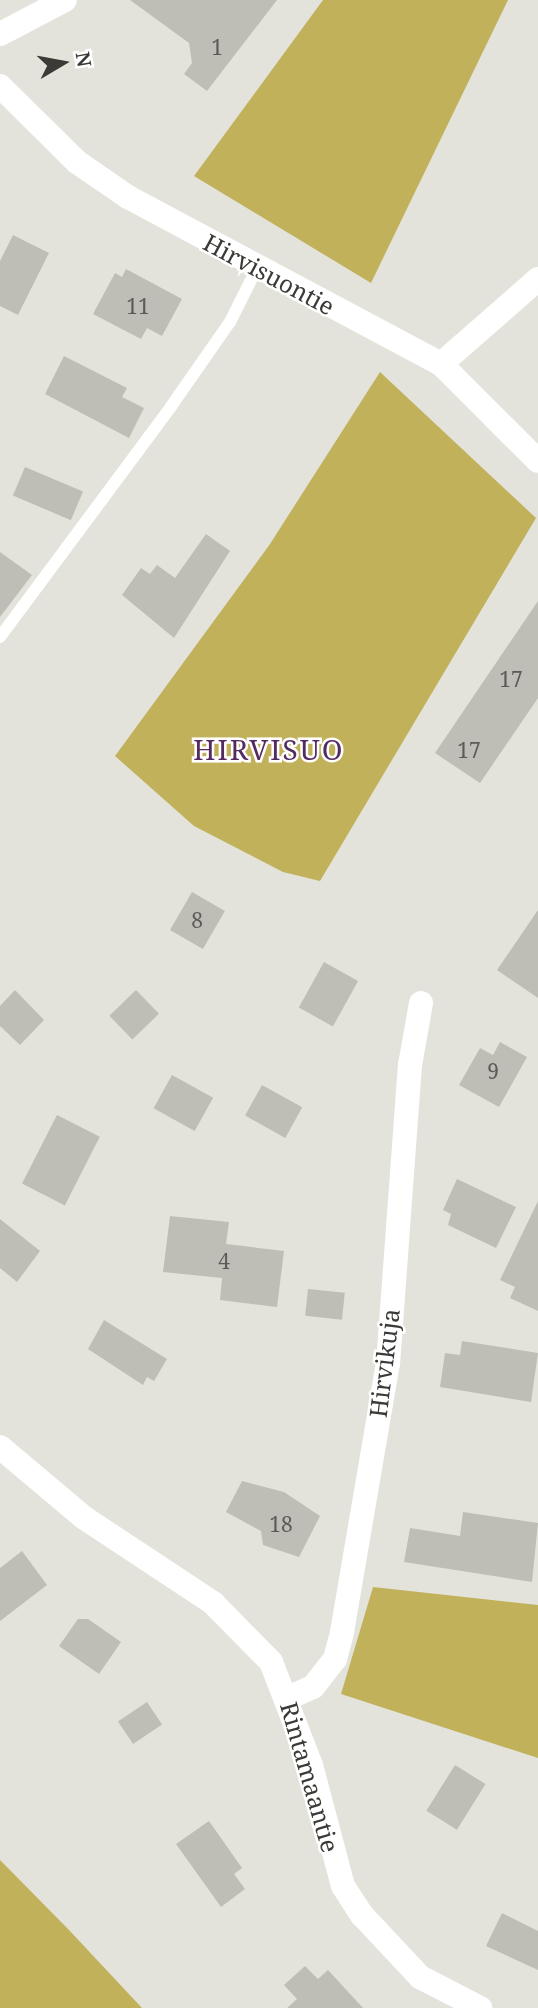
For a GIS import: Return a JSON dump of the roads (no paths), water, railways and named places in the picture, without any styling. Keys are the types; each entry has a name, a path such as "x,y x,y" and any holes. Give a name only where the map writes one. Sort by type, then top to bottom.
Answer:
{"street":[{"path":"0,34 65,0"},
{"name":"Hirvisuontie","path":"0,86 77,162 128,197 441,364 538,461"},
{"path":"441,364 538,279"},
{"name":"Hirvikuja","path":"288,1698 313,1686 328,1668 342,1632 388,1364 410,1065 422,1003"},
{"name":"Rintamaantie","path":"0,1447 83,1517 214,1603 271,1662 288,1698 343,1886 362,1915 419,1977 480,2008"}],"lane":[{"path":"0,637 172,405 230,322 257,268"}],"district":[{"name":"HIRVISUO","path":"269,749"}]}
